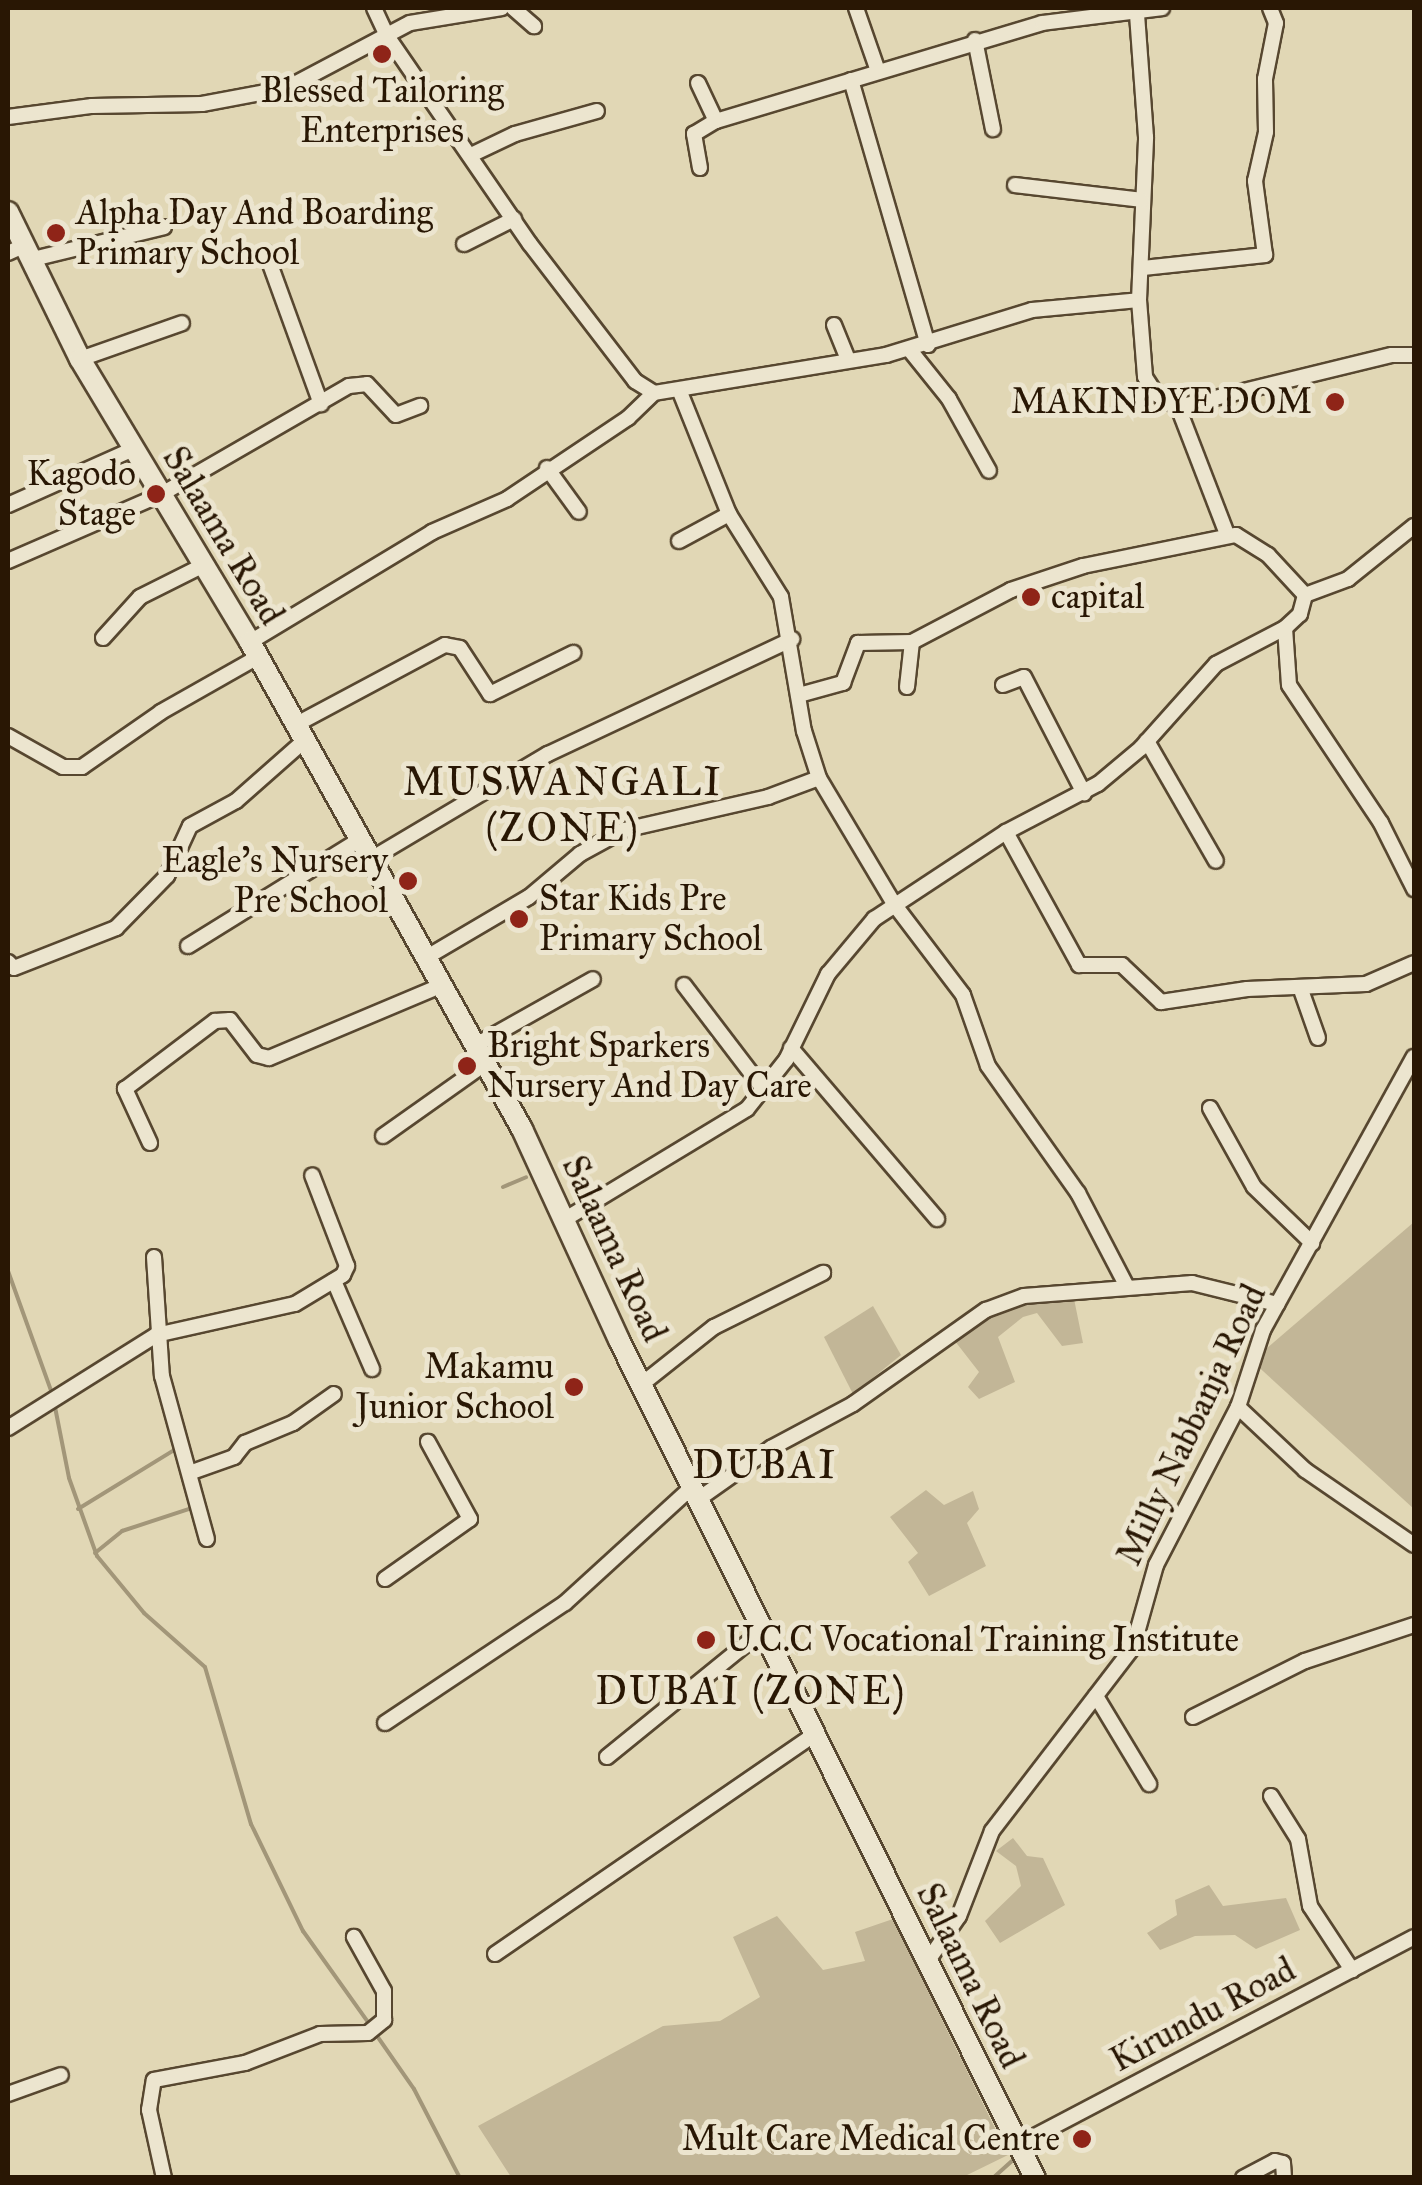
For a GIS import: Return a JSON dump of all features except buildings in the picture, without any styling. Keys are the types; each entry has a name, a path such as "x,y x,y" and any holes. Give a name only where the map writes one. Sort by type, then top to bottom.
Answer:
{"main road":[{"name":"Salaama Road","path":"8,212 20,253 254,649 481,1054 1035,2178"}],"street":[{"path":"374,8 386,36 514,219 636,381 654,393 680,392 908,350 1032,310 1139,300"},
{"path":"8,118 92,106 202,104 287,88 423,19 502,8"},
{"path":"513,8 534,26"},
{"path":"856,8 878,71"},
{"path":"700,168 694,134 716,121 975,40 1082,12 1137,13 1162,8"},
{"path":"1143,268 1265,256 1254,180 1266,132 1264,78 1276,23 1270,8"},
{"path":"1137,13 1146,137 1139,300 1145,377 1156,394 1178,407 1227,534"},
{"path":"975,40 992,129"},
{"path":"851,80 928,345"},
{"path":"698,82 716,121"},
{"path":"471,154 597,111"},
{"path":"1015,185 1142,200"},
{"path":"464,244 514,219"},
{"path":"20,253 164,227"},
{"path":"266,253 322,404"},
{"path":"80,359 182,323"},
{"path":"834,325 848,360"},
{"path":"908,350 949,399 989,471"},
{"path":"1178,407 1392,355 1414,355"},
{"path":"8,560 160,495 364,383 396,416 420,406"},
{"path":"680,392 729,514 777,588 792,639 799,695 819,778 894,904 964,995 988,1066 1078,1194 1126,1285"},
{"path":"8,736 62,767 82,767 432,532 507,499 547,468 628,418 654,393"},
{"path":"8,504 133,450"},
{"path":"547,468 580,512"},
{"path":"679,541 729,514"},
{"path":"1304,595 1348,579 1414,526"},
{"path":"799,695 843,683 858,643 912,642 1011,590 1082,566 1227,534 1268,556 1304,595"},
{"path":"103,638 140,598 204,565"},
{"path":"562,1221 729,1122 764,1090 791,1048 828,974 861,932 894,904 1006,832 1084,793 1147,741 1216,664 1285,628 1300,614 1304,595"},
{"path":"1285,628 1288,685 1363,795 1414,890"},
{"path":"188,946 548,754 792,639"},
{"path":"907,687 912,642"},
{"path":"8,962 14,968 116,928 167,876 190,826 236,801 300,733 445,646 460,648 490,694 573,653"},
{"path":"1003,685 1024,676 1084,793"},
{"path":"1147,741 1216,860"},
{"path":"427,957 529,898 580,854 624,830 768,797 819,778"},
{"path":"1006,832 1079,965 1122,966 1169,1004 1247,988 1366,984 1414,963"},
{"path":"383,1136 481,1054 593,979"},
{"path":"684,984 764,1090"},
{"path":"150,1143 125,1089 215,1021 230,1020 257,1055 269,1058 443,985"},
{"path":"1300,988 1318,1038"},
{"path":"791,1048 937,1219"},
{"name":"Milly Nabbanja Road","path":"927,1962 959,1916 992,1831 1133,1647 1156,1565 1238,1407 1277,1304 1414,1056"},
{"path":"1210,1108 1254,1187 1312,1243"},
{"path":"8,1428 156,1335 295,1304 334,1281 347,1266 312,1175"},
{"path":"154,1258 156,1335 167,1397 192,1472 207,1540"},
{"path":"642,1384 714,1326 823,1273"},
{"path":"334,1281 372,1369"},
{"path":"385,1723 565,1603 696,1492 853,1404 986,1310 1024,1296 1126,1285 1210,1285 1277,1304"},
{"path":"192,1472 234,1457 245,1443 293,1423 334,1394"},
{"path":"1238,1407 1304,1470 1414,1545"},
{"path":"385,1579 470,1520 428,1442"},
{"path":"1193,1717 1306,1661 1414,1625"},
{"path":"607,1757 766,1628"},
{"path":"1096,1696 1149,1784"},
{"path":"495,1954 817,1733"},
{"path":"1271,1796 1298,1838 1310,1906 1352,1970"},
{"path":"164,2178 149,2110 154,2080 244,2063 320,2034 368,2033 384,2020 384,1991 354,1937"},
{"name":"Kirundu Road","path":"1018,2146 1414,1937"},
{"path":"8,2094 61,2075"},
{"path":"1243,2178 1275,2161 1283,2163 1284,2178"}],"shaded area":[{"path":"1414,1222 1414,1509 1252,1361"},
{"path":"1073,1294 1083,1343 1062,1346 1037,1313 1023,1317 998,1337 1015,1382 979,1399 968,1387 979,1372 951,1336 989,1312"},
{"path":"873,1306 901,1355 853,1394 824,1337"},
{"path":"926,1490 944,1505 973,1491 979,1509 967,1523 986,1566 929,1596 908,1562 918,1553 890,1517"},
{"path":"1013,1838 1027,1856 1043,1858 1065,1905 1000,1943 985,1921 1021,1886 1016,1866 996,1851"},
{"path":"1209,1885 1223,1906 1286,1898 1300,1930 1256,1949 1235,1935 1195,1936 1160,1950 1147,1933 1177,1915 1175,1900"},
{"path":"777,1916 823,1970 865,1961 855,1932 893,1919 1008,2155 961,2178 511,2177 478,2126 663,2026 720,2021 760,1997 733,1937"}],"waterway":[{"path":"503,1187 526,1177"},
{"path":"8,1271 52,1393"},
{"path":"54,1402 69,1478 97,1556 144,1613 205,1667 251,1824 303,1931 370,2025"},
{"path":"78,1509 176,1449"},
{"path":"95,1553 122,1531 192,1508"},
{"path":"375,2033 414,2089 460,2178"},
{"path":"993,2178 1016,2157"}],"place":[{"name":"Blessed Tailoring Enterprises","path":"382,54"},
{"name":"Alpha Day And Boarding Primary School","path":"56,233"},
{"name":"MAKINDYE DOM","path":"1335,402"},
{"name":"Kagodo Stage","path":"156,494"},
{"name":"capital","path":"1031,597"},
{"name":"Eagle's Nursery Pre School","path":"408,881"},
{"name":"Star Kids Pre Primary School","path":"519,919"},
{"name":"Bright Sparkers Nursery And Day Care","path":"467,1066"},
{"name":"Makamu Junior School","path":"574,1387"},
{"name":"U.C.C Vocational Training Institute","path":"706,1640"},
{"name":"Mult Care Medical Centre","path":"1082,2139"}],"district":[{"name":"MUSWANGALI (ZONE)","path":"563,805"},
{"name":"DUBAI","path":"765,1465"},
{"name":"DUBAI (ZONE)","path":"751,1691"}]}
